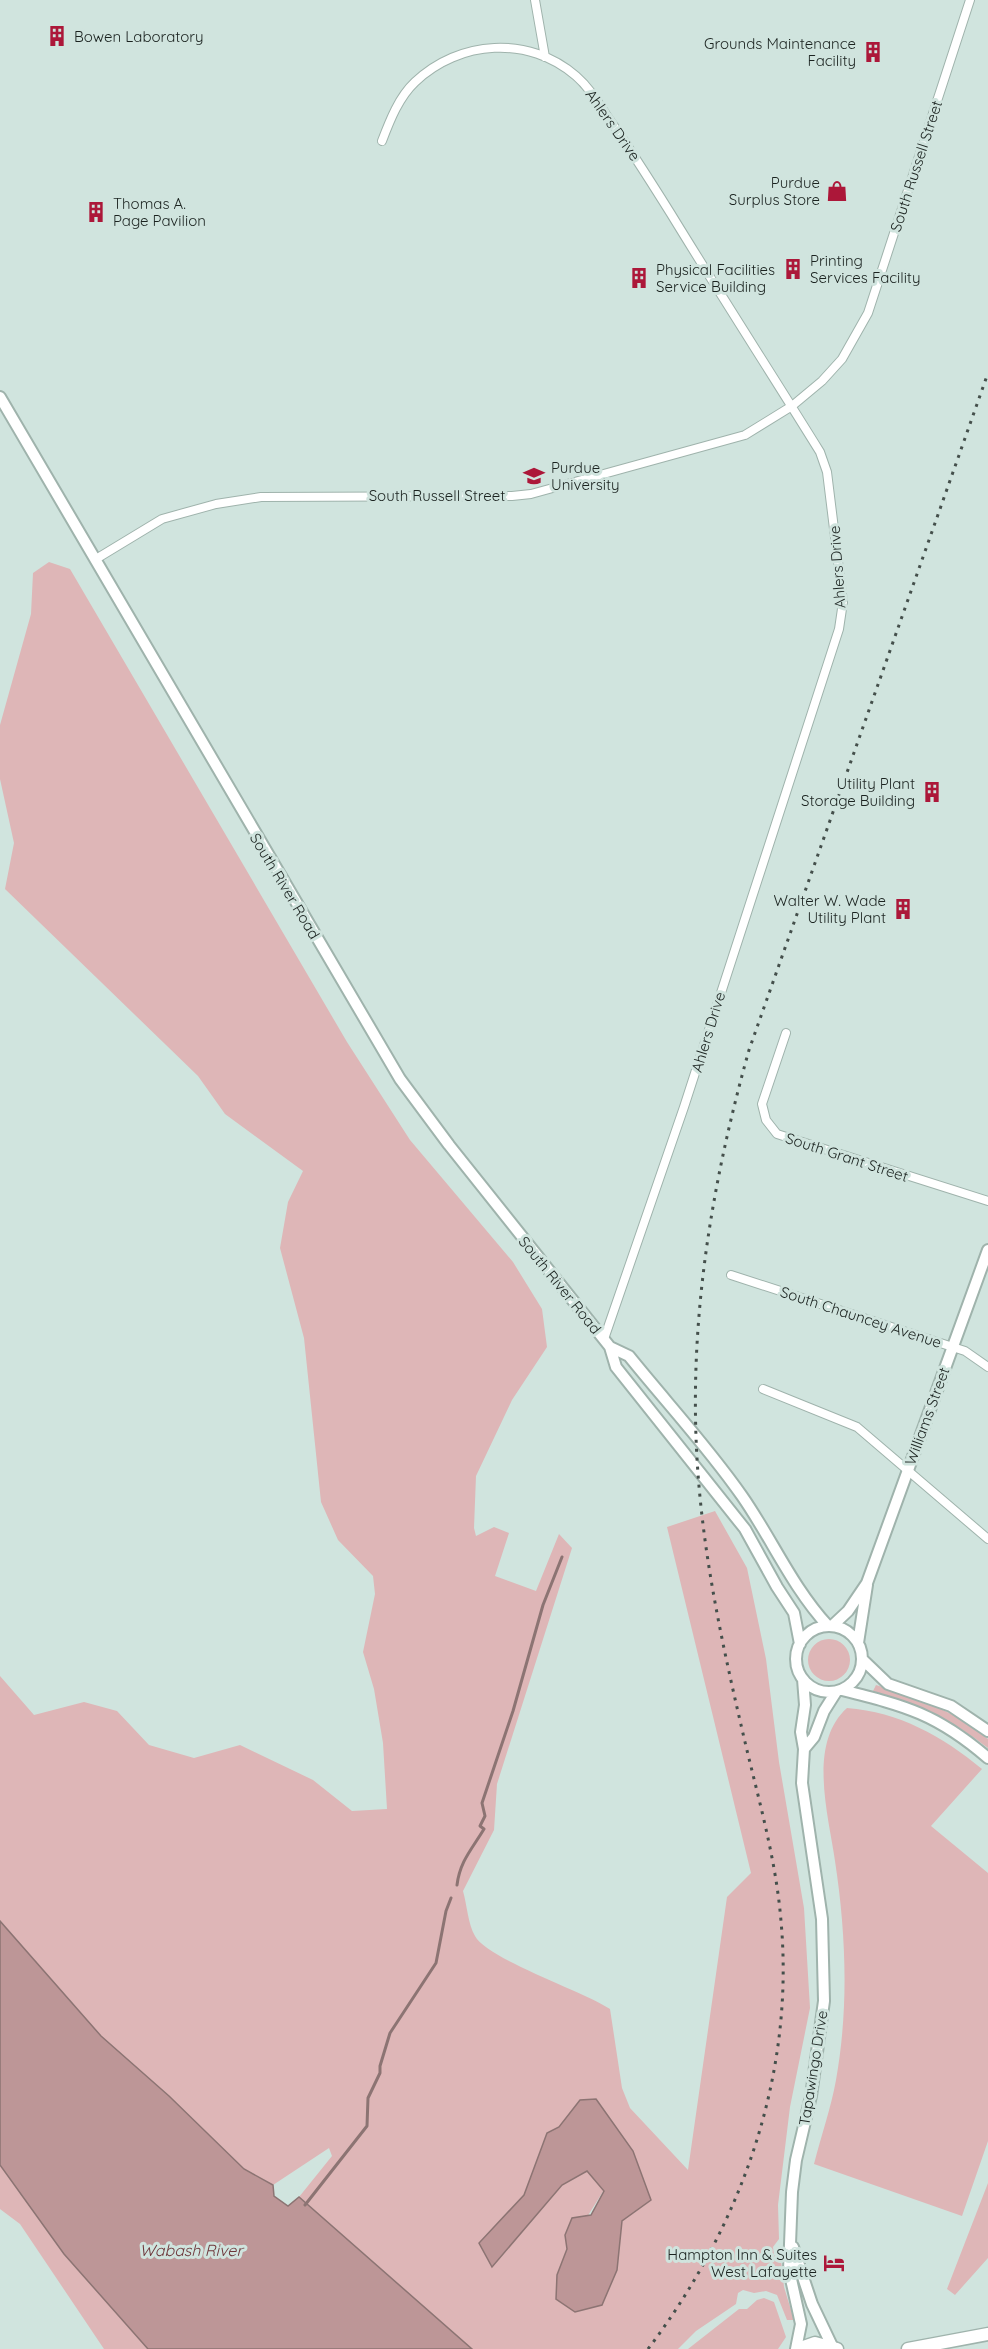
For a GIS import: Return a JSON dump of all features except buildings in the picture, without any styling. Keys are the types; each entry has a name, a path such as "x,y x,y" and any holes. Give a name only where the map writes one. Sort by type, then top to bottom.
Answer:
{"main road":[{"name":"South River Road","path":"0,397 400,1078 448,1145 607,1343 616,1367 750,1536 777,1587 794,1612 800,1644"},
{"name":"Williams Street","path":"858,1643 867,1583 988,1250"},
{"name":"South River Road","path":"607,1343 629,1356 740,1493 763,1527 800,1593 830,1626"},
{"name":"Williams Street","path":"830,1626 848,1611 867,1583"},
{"path":"839,1691 856,1678 862,1659 858,1643 850,1635 830,1626 816,1629 800,1644 796,1662 802,1678 818,1689 891,1702 939,1721 959,1733 988,1758"},
{"path":"862,1659 888,1684 951,1706 988,1731"},
{"name":"Tapawingo Drive","path":"797,2349 801,2324 789,2270 792,2244 792,2192 796,2160 811,2096 824,2001 822,1919 802,1783 804,1749 801,1732 805,1705 802,1678"},
{"name":"Tapawingo Drive","path":"804,1749 814,1737 824,1711 839,1691"},
{"name":"Tapawingo Drive","path":"792,2244 812,2304 835,2348"},
{"path":"908,2349 988,2334"},
{"path":"797,2349 814,2343 835,2348"}],"street":[{"path":"535,0 545,57"},
{"name":"South Russell Street","path":"96,560 162,519 216,504 261,497 531,494 744,435 792,406 842,359 868,314 970,0"},
{"name":"Ahlers Drive","path":"382,141 399,104 414,83 454,55 477,49 500,47 545,57 576,76 593,96 629,148 792,406 820,452 827,472 843,602 839,629 607,1343"},
{"name":"South Grant Street","path":"786,1033 762,1104 766,1120 777,1134 988,1201"},
{"name":"South Chauncey Avenue","path":"731,1275 969,1353 988,1366"},
{"path":"763,1389 857,1427 988,1539"}],"shaded area":[{"path":"49,562 70,569 347,1042 410,1140 513,1262 542,1309 547,1347 512,1400 476,1476 474,1528 476,1536 494,1527 509,1533 495,1576 536,1591 559,1534 572,1548 497,1784 494,1830 463,1891 473,1931 483,1945 497,1955 610,2009 622,2088 630,2108 688,2170 727,1897 751,1873 667,1527 715,1511 747,1568 766,1659 779,1762 804,1908 810,2008 790,2107 778,2205 779,2239 773,2247 774,2255 781,2261 784,2287 794,2320 787,2320 777,2295 766,2291 754,2293 743,2290 738,2293 736,2304 696,2331 678,2349 472,2349 299,2197 332,2156 329,2148 273,2185 244,2169 169,2096 105,2041 0,1921 0,1676 34,1715 84,1702 117,1711 149,1745 194,1758 240,1745 313,1780 352,1811 387,1809 383,1743 374,1689 363,1652 375,1594 373,1576 338,1540 321,1502 304,1338 280,1248 288,1202 303,1171 225,1114 198,1076 5,889 14,843 0,779 0,725 31,614 33,573","holes":["580,2100 622,2221 617,2270 557,2275 567,2249 604,2190 587,2170 562,2185 492,2267 479,2243 524,2195 559,2128"]},
{"path":"829,1639 844,1645 850,1660 844,1675 829,1681 814,1675 808,1660 814,1645"},
{"path":"876,1685 923,1700 955,1716 988,1739 988,1748 961,1729 933,1714 873,1691"},
{"path":"847,1708 866,1710 902,1720 935,1736 982,1769 931,1826 988,1873 988,2141 962,2216 814,2164 836,2080 844,1998 842,1915 826,1803 824,1761 827,1741 835,1723"},
{"path":"0,2165 64,2254 148,2349 104,2349 20,2224 0,2209"},
{"path":"988,2183 988,2258 955,2295 947,2289"},
{"path":"764,2298 774,2302 786,2337 778,2349 688,2349 739,2309 747,2309 757,2300"}],"water":[{"name":"Wabash River","path":"0,1921 101,2036 169,2096 244,2169 273,2185 274,2196 288,2206 299,2197 472,2349 148,2349 64,2254 0,2165"},
{"path":"596,2099 633,2151 651,2200 622,2221 617,2270 602,2305 575,2312 556,2299 557,2275 567,2249 565,2235 572,2218 591,2215 604,2191 587,2171 562,2185 492,2267 479,2243 524,2195 547,2133 559,2127 580,2100"}],"waterway":[{"path":"457,1885 464,1862 484,1829 480,1826 485,1816 482,1803 513,1711 543,1605 562,1557"},
{"path":"305,2205 367,2126 368,2098 380,2073 390,2033 436,1963 446,1911 451,1898"}],"railway":[{"path":"648,2349 681,2302 710,2252 735,2200 755,2147 770,2092 779,2036 783,1979 779,1898 718,1620 700,1497 696,1440 698,1327 712,1216 722,1160 749,1050 988,373"}],"place":[{"name":"Bowen Laboratory","path":"57,36"},
{"name":"Grounds Maintenance Facility","path":"873,52"},
{"name":"Purdue Surplus Store","path":"837,191"},
{"name":"Thomas A. Page Pavilion","path":"96,212"},
{"name":"Printing Services Facility","path":"793,269"},
{"name":"Physical Facilities Service Building","path":"639,278"},
{"name":"Purdue University","path":"534,476"},
{"name":"Utility Plant Storage Building","path":"932,792"},
{"name":"Walter W. Wade Utility Plant","path":"903,909"},
{"name":"Hampton Inn & Suites West Lafayette","path":"834,2263"}]}
